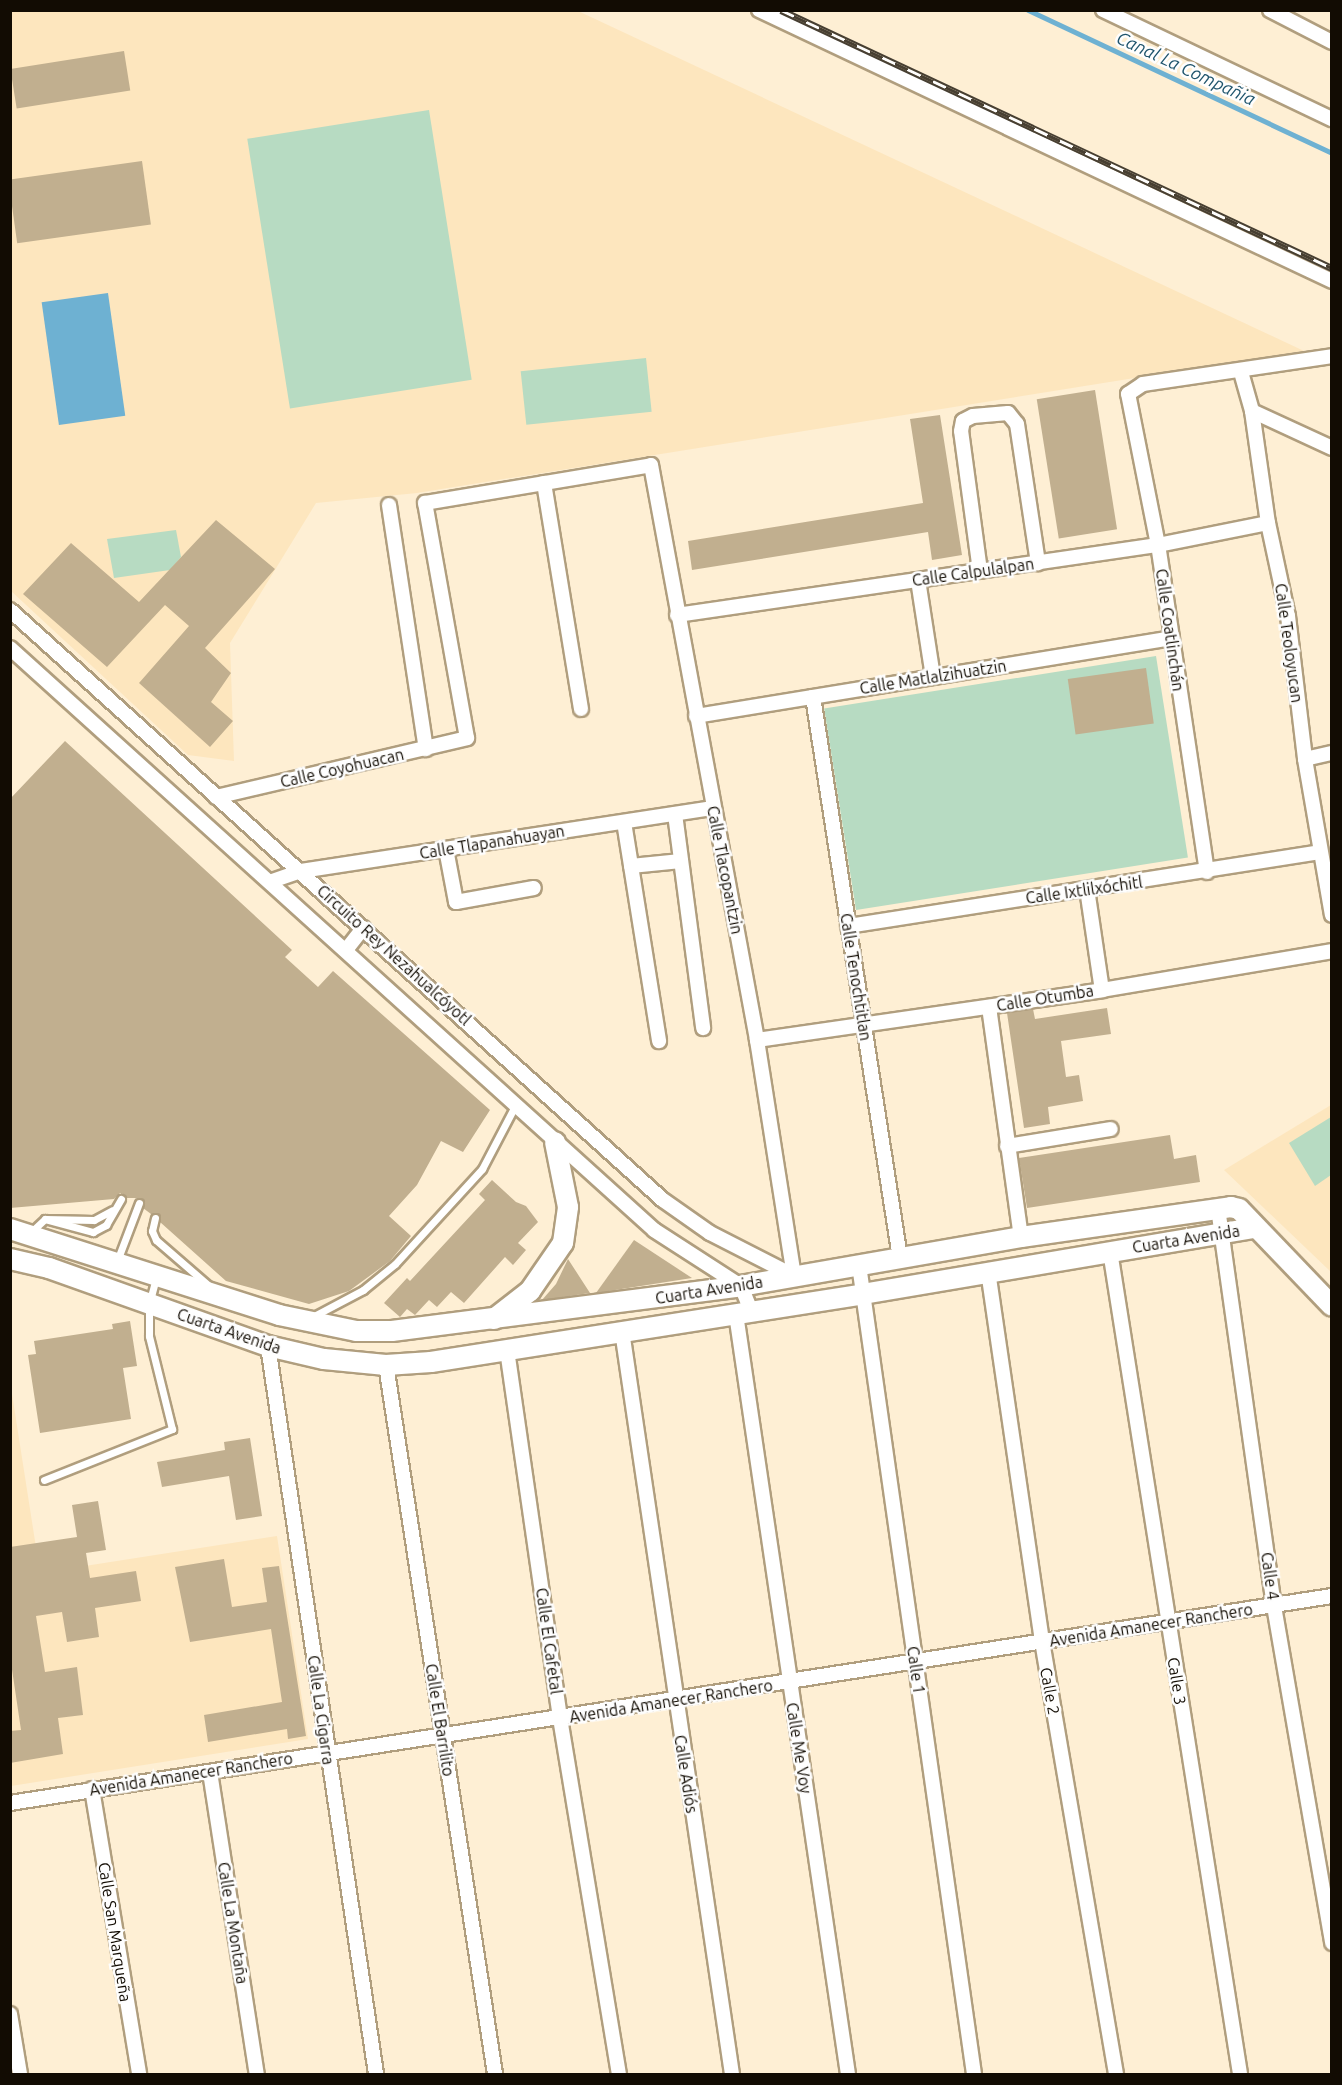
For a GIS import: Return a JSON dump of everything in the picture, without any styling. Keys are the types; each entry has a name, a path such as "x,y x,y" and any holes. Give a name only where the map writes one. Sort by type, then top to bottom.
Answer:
{"main road":[{"path":"489,1321 530,1292 563,1243 568,1207 555,1142"},
{"name":"Cuarta Avenida","path":"10,1229 30,1232 304,1321 356,1331 392,1331 489,1321 741,1286 1021,1237 1218,1208 1239,1209 1254,1228"},
{"name":"Cuarta Avenida","path":"16,1260 105,1288 268,1346 324,1359 386,1365 507,1350 744,1313 1254,1228"},
{"path":"1254,1228 1332,1306"},
{"path":"16,1260 30,1232"},
{"path":"105,1288 117,1261"}],"street":[{"path":"759,10 1332,280"},
{"path":"1103,10 1332,118"},
{"path":"1270,10 1332,42"},
{"path":"1292,10 1301,27"},
{"path":"1240,372 1332,356"},
{"name":"Calle Coatlinchán","path":"1208,872 1158,545 1127,400 1130,390 1143,384 1240,372"},
{"name":"Calle Teoloyucan","path":"1240,372 1252,411 1268,523 1288,616 1305,759 1319,852 1332,915"},
{"path":"1252,411 1332,448"},
{"path":"980,571 961,431 963,421 1003,413 1015,419 1038,563"},
{"name":"Calle Tlacopantzin","path":"544,483 651,465 656,474 677,615 757,1040 794,1276"},
{"path":"544,483 581,709"},
{"name":"Calle Coyohuacan","path":"216,797 467,738 425,503 544,483"},
{"path":"389,505 426,749"},
{"name":"Calle Calpulalpan","path":"677,615 1158,545 1268,523"},
{"path":"918,580 933,677"},
{"name":"Circuito Rey Nezahualcóyotl","path":"10,610 663,1200 710,1233 794,1276"},
{"name":"Calle Matlalzihuatzin","path":"696,716 1171,638"},
{"name":"Circuito Rey Nezahualcóyotl","path":"10,648 272,881 515,1106 661,1236 741,1286"},
{"name":"Calle Tenochtitlan","path":"813,697 900,1258"},
{"path":"1305,759 1332,753"},
{"name":"Calle Tlapanahuayan","path":"272,881 301,872 713,808"},
{"path":"675,814 703,1028"},
{"path":"624,822 659,1041"},
{"path":"446,849 456,902 534,888"},
{"name":"Calle Ixtlilxóchitl","path":"848,926 1208,872 1319,852"},
{"path":"631,866 681,861"},
{"path":"1087,889 1102,990"},
{"path":"346,950 363,928"},
{"name":"Calle Otumba","path":"757,1040 1102,990 1332,951"},
{"path":"989,1007 1021,1237"},
{"path":"1007,1146 1111,1129"},
{"name":"Calle 4","path":"1218,1208 1225,1232 1274,1606 1332,1943"},
{"name":"Calle 3","path":"1110,1251 1240,2074"},
{"name":"Calle 1","path":"859,1265 975,2074"},
{"name":"Calle 2","path":"988,1271 1042,1641 1116,2074"},
{"path":"741,1286 744,1313"},
{"name":"Calle Me Voy","path":"744,1313 789,1682 848,2074"},
{"name":"Calle Adiós","path":"622,1331 732,2074"},
{"name":"Calle La Cigarra","path":"268,1346 376,2074"},
{"name":"Calle El Cafetal","path":"507,1350 560,1718 619,2074"},
{"name":"Calle El Barrilito","path":"386,1365 495,2074"},
{"name":"Avenida Amanecer Ranchero","path":"10,1803 443,1738 1332,1596"},
{"name":"Calle La Montaña","path":"210,1772 257,2074"},
{"name":"Calle San Marqueña","path":"92,1789 139,2074"},
{"path":"10,2014 20,2074"}],"lane":[{"path":"304,1321 363,1290 395,1264 482,1168 515,1106"},
{"path":"45,1219 93,1232 106,1225 121,1198"},
{"path":"117,1261 139,1203"},
{"path":"30,1232 45,1219 94,1220 113,1210"},
{"path":"155,1218 152,1231 156,1240 219,1295"},
{"path":"44,1480 172,1430 149,1336 149,1304 156,1274"}],"shaded area":[{"path":"10,11 578,11 1304,351 417,493 316,503 230,643 234,761 188,755 11,591"},
{"path":"1331,1105 1331,1272 1224,1170"},
{"path":"10,1381 40,1573 277,1536 308,1739 11,1786"}],"green space":[{"path":"429,110 472,380 290,408 247,139"},
{"path":"646,358 652,412 526,425 521,371"},
{"path":"176,530 181,557 170,570 114,578 107,539"},
{"path":"1156,656 1188,857 856,910 824,709"},
{"path":"1331,1117 1331,1175 1315,1186 1289,1143"}],"water":[{"path":"108,293 125,416 59,425 42,302"}],"building":[{"path":"124,51 130,91 17,108 10,69"},
{"path":"142,161 151,224 17,243 10,180"},
{"path":"1095,390 1117,529 1059,538 1037,399"},
{"path":"940,415 962,555 932,560 928,532 692,570 688,541 923,503 910,419"},
{"path":"216,520 275,569 205,648 231,673 211,702 233,721 210,747 139,683 189,626 165,605 107,667 23,594 71,543 139,602"},
{"path":"1146,668 1154,723 1076,734 1068,679"},
{"path":"65,741 292,950 285,957 318,987 333,971 490,1110 463,1152 441,1141 417,1185 389,1216 411,1236 390,1261 349,1291 309,1304 226,1281 160,1222 158,1214 151,1214 143,1208 140,1198 126,1198 120,1193 114,1199 10,1208 10,799"},
{"path":"1107,1008 1111,1034 1061,1041 1066,1077 1079,1075 1083,1101 1048,1107 1050,1124 1024,1128 1007,1013 1033,1009 1035,1019"},
{"path":"1170,1135 1174,1159 1196,1155 1200,1182 1027,1208 1019,1158"},
{"path":"492,1180 516,1202 526,1206 538,1222 518,1243 526,1250 513,1265 505,1257 464,1303 451,1292 437,1307 429,1300 415,1315 407,1309 400,1317 384,1303 407,1278 410,1281 485,1200 479,1194"},
{"path":"634,1240 692,1278 596,1293"},
{"path":"568,1259 590,1293 542,1300 556,1284"},
{"path":"130,1321 137,1366 123,1368 131,1419 40,1433 28,1355 36,1354 34,1341 113,1329 112,1324"},
{"path":"250,1438 262,1516 236,1520 229,1476 162,1487 157,1462 225,1450 224,1442"},
{"path":"98,1501 106,1550 86,1553 90,1578 136,1571 141,1601 95,1608 99,1637 67,1642 62,1612 36,1616 45,1672 77,1667 83,1715 58,1718 63,1754 10,1763 10,1731 21,1730 10,1656 10,1547 77,1537 72,1505"},
{"path":"224,1559 232,1607 267,1602 262,1568 279,1566 306,1736 288,1739 287,1729 208,1742 204,1715 282,1702 271,1629 190,1642 175,1567"}],"waterway":[{"name":"Canal La Compañia","path":"1028,10 1332,153"}],"railway":[{"path":"781,10 1332,268"}]}
